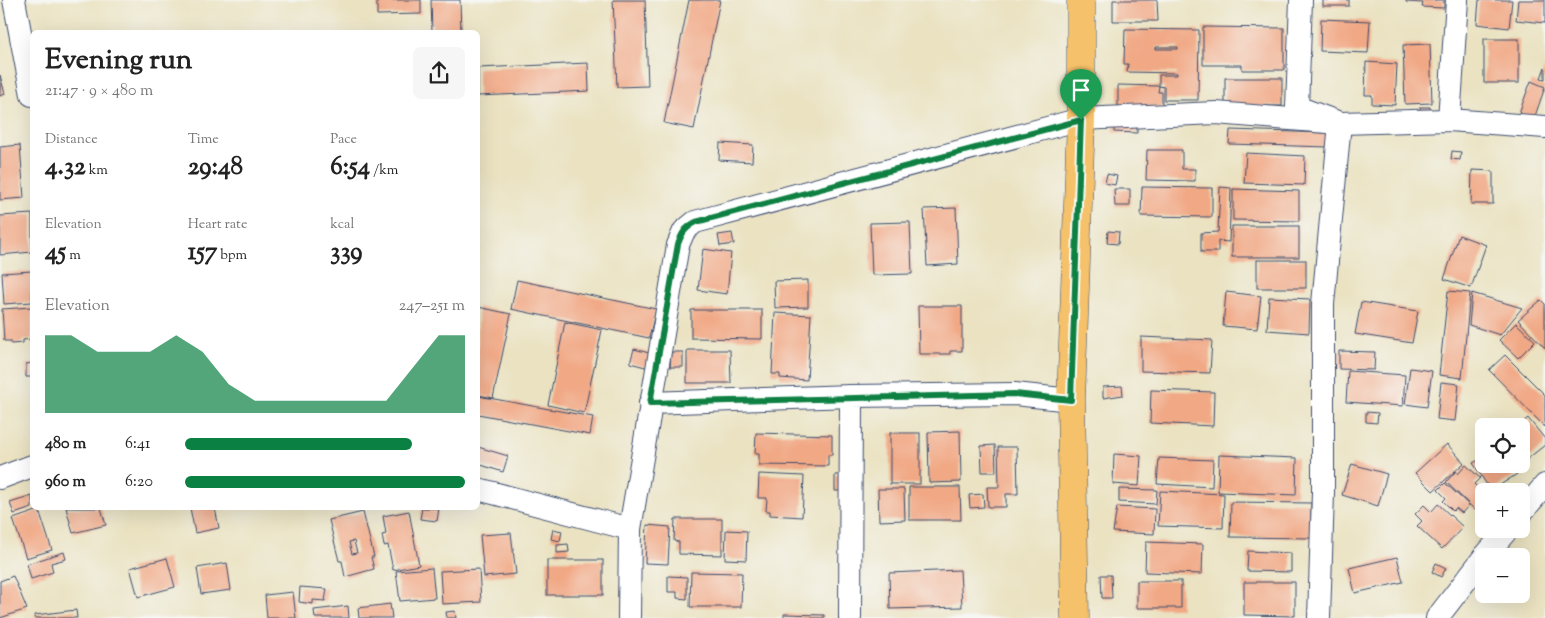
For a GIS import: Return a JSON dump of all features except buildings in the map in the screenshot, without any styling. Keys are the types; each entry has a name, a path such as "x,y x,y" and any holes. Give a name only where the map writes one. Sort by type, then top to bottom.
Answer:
{"main road":[{"path":"1075,618 1071,400 1081,120 1081,0"}],"street":[{"path":"14,0 30,84"},
{"path":"1302,0 1297,107 1340,123"},
{"path":"1450,120 1456,0"},
{"path":"629,618 630,529 678,244 688,226 705,219 1081,120 1216,114 1340,123 1450,120 1545,126"},
{"path":"1319,618 1323,304 1340,123"},
{"path":"650,403 851,396 1015,394 1071,400"},
{"path":"850,618 851,396"},
{"path":"0,478 30,467"},
{"path":"1530,503 1545,486"},
{"path":"480,490 630,529"},
{"path":"1492,548 1500,538"},
{"path":"1436,618 1475,568"}],"route":[{"path":"1081,120 1071,400 1015,394 851,396 650,403 678,244 680,237 688,226 696,222 1081,120"}]}
